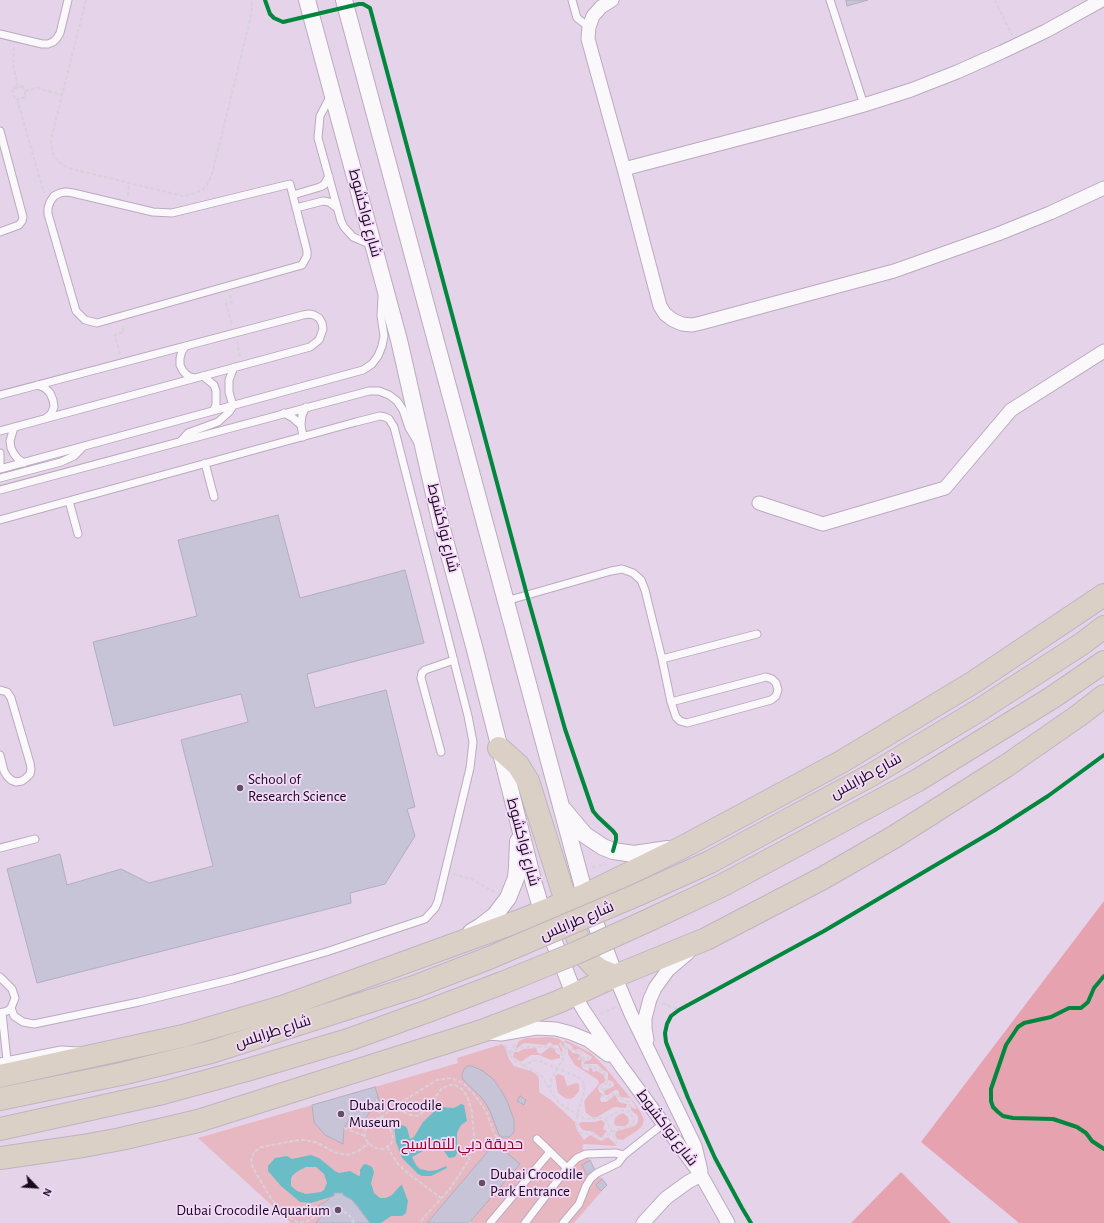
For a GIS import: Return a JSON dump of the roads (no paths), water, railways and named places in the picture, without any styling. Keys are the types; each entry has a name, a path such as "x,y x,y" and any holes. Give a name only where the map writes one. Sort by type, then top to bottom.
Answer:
{"highway":[{"path":"2,1066 93,1056 183,1036 275,1009 343,986 575,898 681,848 841,762 974,682 1104,595"},
{"name":"شارع طرابلس","path":"0,1099 121,1074 211,1052 414,987 489,958 637,895 710,862 873,774 968,717 1083,643 1104,627"},
{"name":"شارع طرابلس","path":"0,1129 163,1093 348,1040 502,983 576,953 721,886 918,780 1053,697 1104,662"},
{"path":"0,1158 122,1139 198,1121 482,1031 558,1002 615,976 706,939 823,878 894,837 1006,766 1104,696"},
{"path":"499,748 518,765 528,781 575,898 579,944 587,959 600,970 615,976"}],"street":[{"name":"شارع نواكشوط","path":"307,0 385,287 408,379 441,525 542,911 574,994 584,1011 621,1066 701,1175"},
{"path":"344,0 561,805 575,898"},
{"path":"612,0 601,7 593,16 589,27 588,39 660,306 665,314 682,324 692,325 894,271 998,234 1050,213 1104,188"},
{"path":"624,169 864,105 911,90 957,72 1016,45 1102,0"},
{"path":"759,503 824,524 945,488 1011,410 1104,351"},
{"path":"561,805 585,835 602,847 613,851 634,854 681,848"},
{"path":"442,948 488,921 502,908 512,889 517,866 518,824"},
{"path":"649,1053 645,1028 650,999 655,988 668,970 706,939"},
{"name":"شارع نواكشوط","path":"615,976 626,1004 649,1053 695,1146 701,1175"},
{"path":"482,1031 501,1034 536,1028 556,1029 588,1040 604,1051 621,1066"},
{"path":"643,1223 666,1198 688,1182 701,1175 728,1223"}],"lane":[{"path":"0,34 42,44 53,42 60,33 68,0"},
{"path":"572,0 577,18 589,27"},
{"path":"830,0 864,105"},
{"path":"332,93 320,116 318,138 337,208 341,221 348,233 359,240 374,246"},
{"path":"0,131 3,156 23,216 22,221 18,225 0,232"},
{"path":"293,195 324,185 329,176"},
{"path":"290,184 293,195 307,250 305,261 302,265 96,322 85,320 76,311 48,214 50,202 54,196 66,192 153,212 172,213 290,184"},
{"path":"296,208 329,202 337,208"},
{"path":"0,469 363,370 372,364 378,356 382,346 384,336 381,306 385,287"},
{"path":"0,395 309,314 319,318 322,323 322,335 315,344 310,347 0,431"},
{"path":"186,346 182,351 180,365 188,376 195,378"},
{"path":"233,406 228,386 234,367"},
{"path":"203,376 214,385 216,391 216,405 214,411"},
{"path":"38,385 50,393 53,400 54,407 51,414 46,418"},
{"path":"0,490 364,392 379,391 389,395 397,401 403,410 413,435 424,448"},
{"path":"180,442 193,430 218,422 224,418 233,406"},
{"path":"303,437 300,425 302,415 306,407"},
{"path":"284,413 293,418 300,425"},
{"path":"0,520 380,416 385,417 392,423 454,660 473,742 470,768 435,908 425,919 326,952 240,977 139,1002 34,1024 23,1022 14,1016 11,1008"},
{"path":"14,427 10,441 11,448 14,454 24,462"},
{"path":"0,478 68,459 74,456 84,446"},
{"path":"0,453 0,466"},
{"path":"205,464 214,497"},
{"path":"69,501 78,534"},
{"path":"506,601 612,571 622,569 633,572 641,580 645,590 672,702 676,717 680,721 687,723 771,700 776,696 778,690 776,683 772,679 766,677 672,702"},
{"path":"662,659 757,634"},
{"path":"441,752 421,678 425,670 454,660"},
{"path":"0,690 7,692 11,698 30,763 30,774 22,781 16,782 11,780 4,771 0,755"},
{"path":"0,848 35,839"},
{"path":"0,977 14,993 14,1003 11,1008 1,1013 2,1066"},
{"path":"563,1223 579,1204 588,1182 597,1173 618,1163 624,1155 663,1124"},
{"path":"537,1139 567,1168"},
{"path":"490,1223 550,1152"},
{"path":"525,1223 567,1168 577,1158 586,1154 615,1153 624,1155"}],"water":[{"path":"461,1104 464,1105 467,1121 461,1125 457,1133 457,1153 455,1157 449,1158 444,1151 438,1149 427,1149 412,1157 420,1169 429,1171 437,1170 446,1166 447,1168 431,1176 422,1176 418,1174 402,1158 396,1142 394,1125 405,1126 410,1139 414,1137 423,1122 439,1107 454,1108"},
{"path":"311,1155 319,1158 339,1173 350,1171 359,1176 360,1170 363,1165 366,1164 372,1167 374,1172 371,1183 374,1193 380,1198 386,1198 392,1195 402,1185 408,1201 406,1213 402,1216 391,1216 381,1223 370,1223 356,1204 349,1198 334,1193 334,1196 311,1203 300,1202 281,1186 268,1171 268,1166 275,1158 287,1156 292,1159","holes":["306,1167 316,1167 324,1174 327,1183 324,1190 321,1192 306,1194 297,1191 291,1186 292,1176 298,1171"]}],"place":[{"name":"School of Research Science","path":"240,788"},
{"name":"Dubai Crocodile Museum","path":"341,1114"},
{"name":"Dubai Crocodile Park Entrance","path":"482,1183"},
{"name":"Dubai Crocodile Aquarium","path":"338,1210"}],"park label":[{"name":"حديقة دبي للتماسيح","path":"462,1144"}]}
